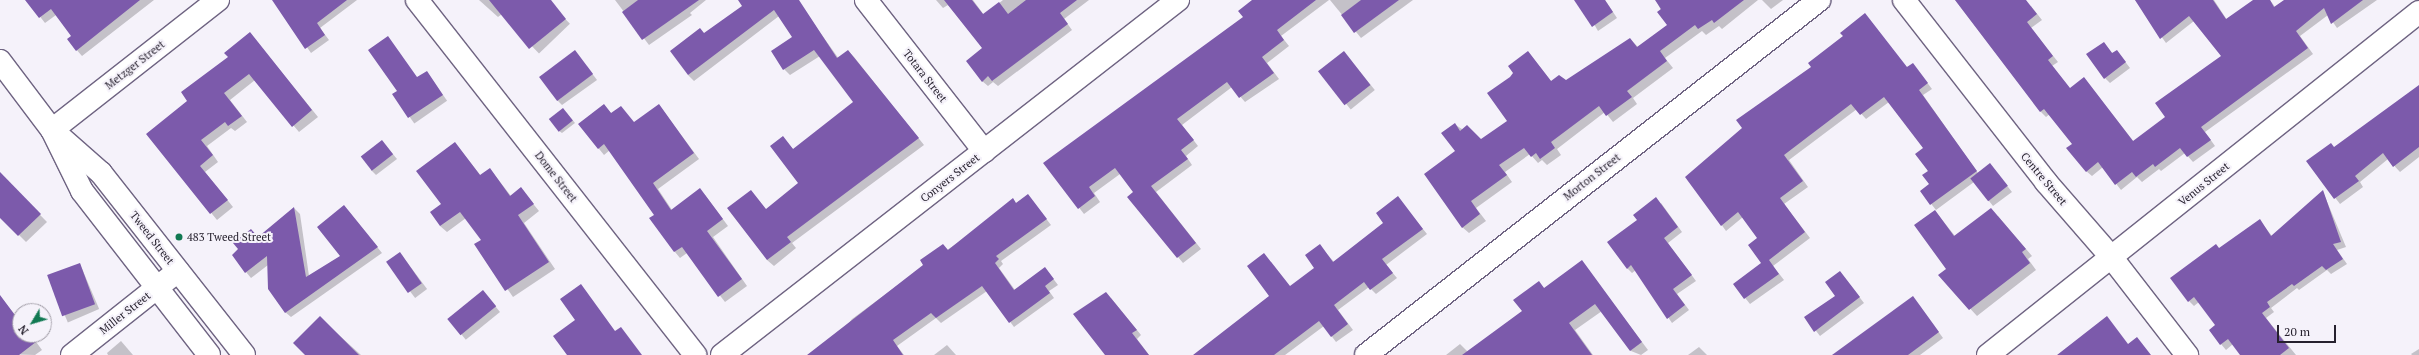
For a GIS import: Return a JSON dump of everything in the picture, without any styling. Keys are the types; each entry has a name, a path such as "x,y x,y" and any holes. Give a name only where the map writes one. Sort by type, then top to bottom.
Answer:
{"street":[{"name":"Metzger Street","path":"52,130 218,0"},
{"name":"Dome Street","path":"417,0 695,355"},
{"name":"Totara Street","path":"866,0 984,151"},
{"name":"Conyers Street","path":"722,355 1178,0"},
{"name":"Morton Street","path":"1366,355 1819,0"},
{"name":"Centre Street","path":"1904,0 2041,176 2112,258 2187,355"},
{"name":"Venus Street","path":"1988,355 2112,258 2419,12"},
{"name":"Tweed Street","path":"0,61 52,130 82,191 209,355"},
{"name":"Tweed Street","path":"52,130 101,173 244,355"},
{"name":"Miller Street","path":"72,355 178,271"}],"building":[{"path":"25,0 140,0 76,51 67,39 71,36 51,9 39,18"},
{"path":"272,0 347,0 317,23 325,35 305,49"},
{"path":"489,0 551,0 566,19 529,49"},
{"path":"638,0 699,0 642,40 622,12"},
{"path":"738,0 799,0 837,58 848,50 919,138 787,237 791,242 767,260 727,208 751,190 766,209 798,183 770,146 783,136 793,149 853,102 814,50 783,70 771,51 792,37 774,10 688,75 670,51 700,28 704,33 742,6"},
{"path":"944,0 972,0 983,14 999,2 1008,14 1026,0 1077,0 1060,13 1068,24 992,81 988,76 982,82 966,61 982,48"},
{"path":"1252,0 1316,0 1277,30 1284,40 1262,57 1274,73 1239,98 1227,82 1177,119 1194,140 1181,150 1188,159 1151,186 1196,243 1177,258 1127,197 1133,192 1115,168 1089,187 1095,196 1078,209 1043,163 1243,17 1238,11"},
{"path":"1361,0 1399,0 1354,33 1341,15"},
{"path":"1574,0 1605,0 1613,12 1592,27"},
{"path":"1655,0 1744,0 1714,23 1712,20 1698,29 1695,25 1660,51 1667,61 1627,91 1632,97 1606,116 1599,106 1551,142 1555,148 1540,159 1536,153 1531,157 1524,148 1499,165 1507,175 1471,201 1480,214 1462,228 1424,174 1455,151 1441,133 1455,123 1460,131 1467,125 1481,139 1507,121 1487,93 1510,77 1513,73 1508,66 1528,51 1551,81 1559,75 1566,80 1630,38 1637,47 1667,25 1657,12 1661,9"},
{"path":"1955,0 2026,0 2037,14 2027,22 2053,56 2048,60 2070,88 2084,77 2133,141 2165,117 2155,103 2221,56 2189,16 2160,39 2135,0 2213,0 2226,19 2253,0 2270,0 2274,7 2284,0 2363,0 2331,24 2324,8 2296,31 2308,48 2201,127 2211,140 2187,157 2180,148 2155,167 2153,164 2136,177 2132,172 2115,185 2098,162 2086,172 2066,148 2072,144 2044,109 2040,112"},
{"path":"1865,13 1907,67 1913,63 1928,83 1919,90 1977,171 1930,205 1920,191 1929,184 1922,175 1928,171 1915,154 1923,148 1884,97 1860,115 1851,104 1784,155 1803,181 1780,198 1805,232 1769,260 1779,274 1744,299 1733,284 1761,263 1748,245 1757,238 1738,212 1721,226 1685,177 1742,128 1736,120 1811,67 1808,63 1843,36 1840,33"},
{"path":"250,32 312,110 292,127 249,74 224,93 242,116 228,126 225,122 201,140 213,155 200,166 228,200 210,214 146,134 187,101 181,92 228,57 224,53"},
{"path":"388,36 417,77 427,71 443,95 408,118 392,94 397,91 368,50"},
{"path":"2104,42 2112,53 2117,50 2126,62 2104,79 2086,54"},
{"path":"575,50 593,74 557,101 539,77"},
{"path":"1344,51 1370,85 1344,105 1318,71"},
{"path":"2419,85 2419,147 2393,167 2383,153 2355,176 2359,181 2334,199 2306,161 2331,143 2334,147"},
{"path":"604,104 611,113 621,106 634,122 659,104 694,153 653,183 671,210 700,188 723,219 707,231 742,279 718,297 682,247 674,252 649,218 654,215 604,144 598,149 578,124"},
{"path":"563,108 573,121 559,132 549,119"},
{"path":"382,140 393,154 372,171 361,157"},
{"path":"455,142 480,175 490,168 510,196 521,187 534,204 518,215 549,262 505,291 474,244 481,240 460,212 440,226 430,212 441,204 416,171"},
{"path":"1990,163 2008,186 1988,201 1970,178"},
{"path":"0,172 41,214 18,236 0,218"},
{"path":"2323,190 2341,242 2333,244 2343,259 2326,270 2322,266 2294,286 2292,284 2267,302 2270,307 2262,313 2289,348 2280,355 2240,355 2228,339 2220,345 2209,330 2215,325 2194,297 2188,302 2170,278 2216,244 2219,248 2260,219 2271,236"},
{"path":"1028,194 1047,219 996,256 999,259 995,263 1014,290 1045,267 1054,279 1045,286 1050,293 1009,323 982,286 936,318 931,313 893,340 903,355 807,355 923,265 920,260 943,244 948,250 1013,198 1016,203"},
{"path":"1398,196 1423,229 1382,259 1393,273 1370,290 1364,282 1334,305 1348,324 1331,337 1319,321 1274,355 1193,355 1269,296 1247,266 1264,253 1290,286 1314,268 1305,255 1320,244 1333,262 1383,223 1376,213"},
{"path":"1656,197 1678,227 1664,238 1692,275 1673,289 1685,305 1667,319 1631,265 1627,269 1607,242 1637,220 1633,215"},
{"path":"344,205 378,247 285,313 268,289 267,256 245,273 232,255 238,249 233,243 251,229 258,237 294,207 306,277 340,256 317,227"},
{"path":"1991,208 2026,249 2022,252 2030,263 1969,310 1938,275 1946,269 1914,225 1935,210 1954,236"},
{"path":"400,252 422,283 408,293 386,262"},
{"path":"1582,260 1642,342 1630,351 1595,304 1569,323 1592,355 1462,355 1522,311 1513,300 1539,281 1544,288"},
{"path":"80,263 95,304 62,316 47,275"},
{"path":"1840,271 1860,297 1814,332 1804,317 1835,296 1825,282"},
{"path":"581,284 615,331 621,327 642,355 567,355 553,336 575,320 560,299"},
{"path":"483,290 496,306 460,335 447,319"},
{"path":"1106,292 1137,330 1132,333 1149,355 1105,355 1073,314"},
{"path":"0,295 12,311 12,343 35,343 19,355 0,355"},
{"path":"1913,296 1939,332 1908,355 1832,355"},
{"path":"320,316 359,355 305,355 293,343"},
{"path":"2107,316 2128,344 2137,337 2151,355 2057,355"}],"place":[{"name":"483 Tweed Street","path":"179,237"}]}
